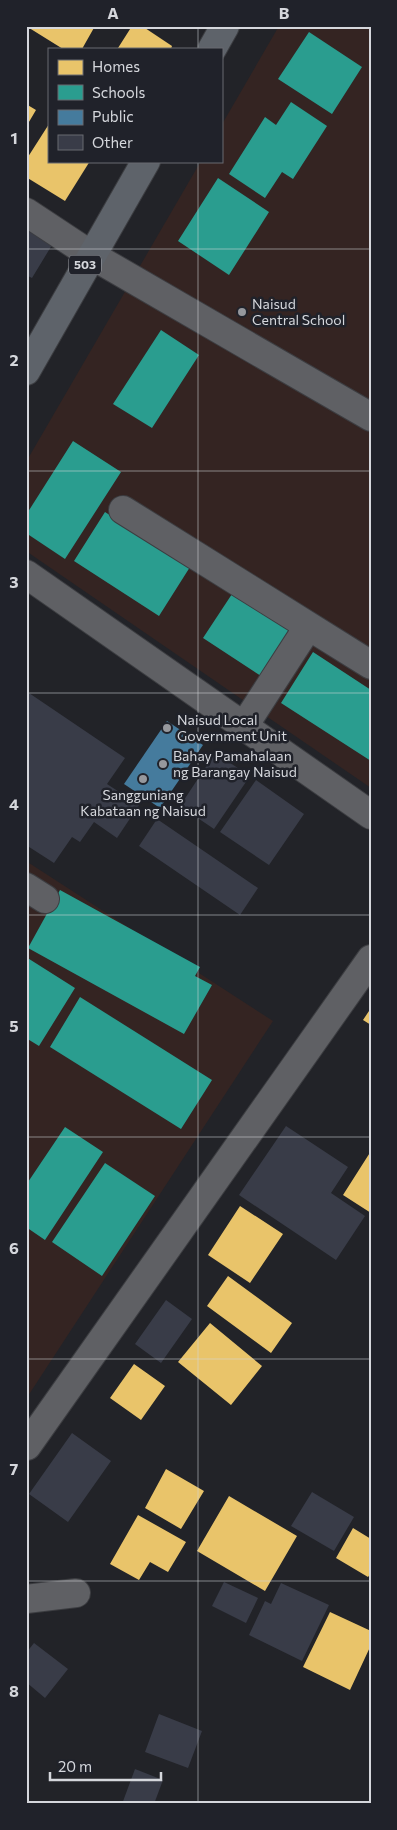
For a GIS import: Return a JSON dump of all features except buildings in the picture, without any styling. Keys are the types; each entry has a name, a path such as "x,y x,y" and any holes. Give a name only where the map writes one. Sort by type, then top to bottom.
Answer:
{"main road":[{"path":"213,48 225,26"},
{"name":"503","path":"28,362 145,162"}],"street":[{"path":"26,212 91,255 371,417"},
{"path":"123,510 371,665"},
{"path":"26,574 371,815"},
{"path":"244,726 308,626"},
{"path":"26,1447 371,959"},
{"path":"26,1599 76,1593"}],"shaded area":[{"name":"Naisud Central School","path":"279,26 371,26 371,788 26,551 26,462 200,162 222,162 222,124"},
{"path":"26,861 273,1021 26,1399"}],"place":[{"name":"Naisud Central School","path":"242,312"},
{"name":"Naisud Local Government Unit","path":"167,728"},
{"name":"Bahay Pamahalaan ng Barangay Naisud","path":"163,764"},
{"name":"Sangguniang Kabataan ng Naisud","path":"143,779"}]}
